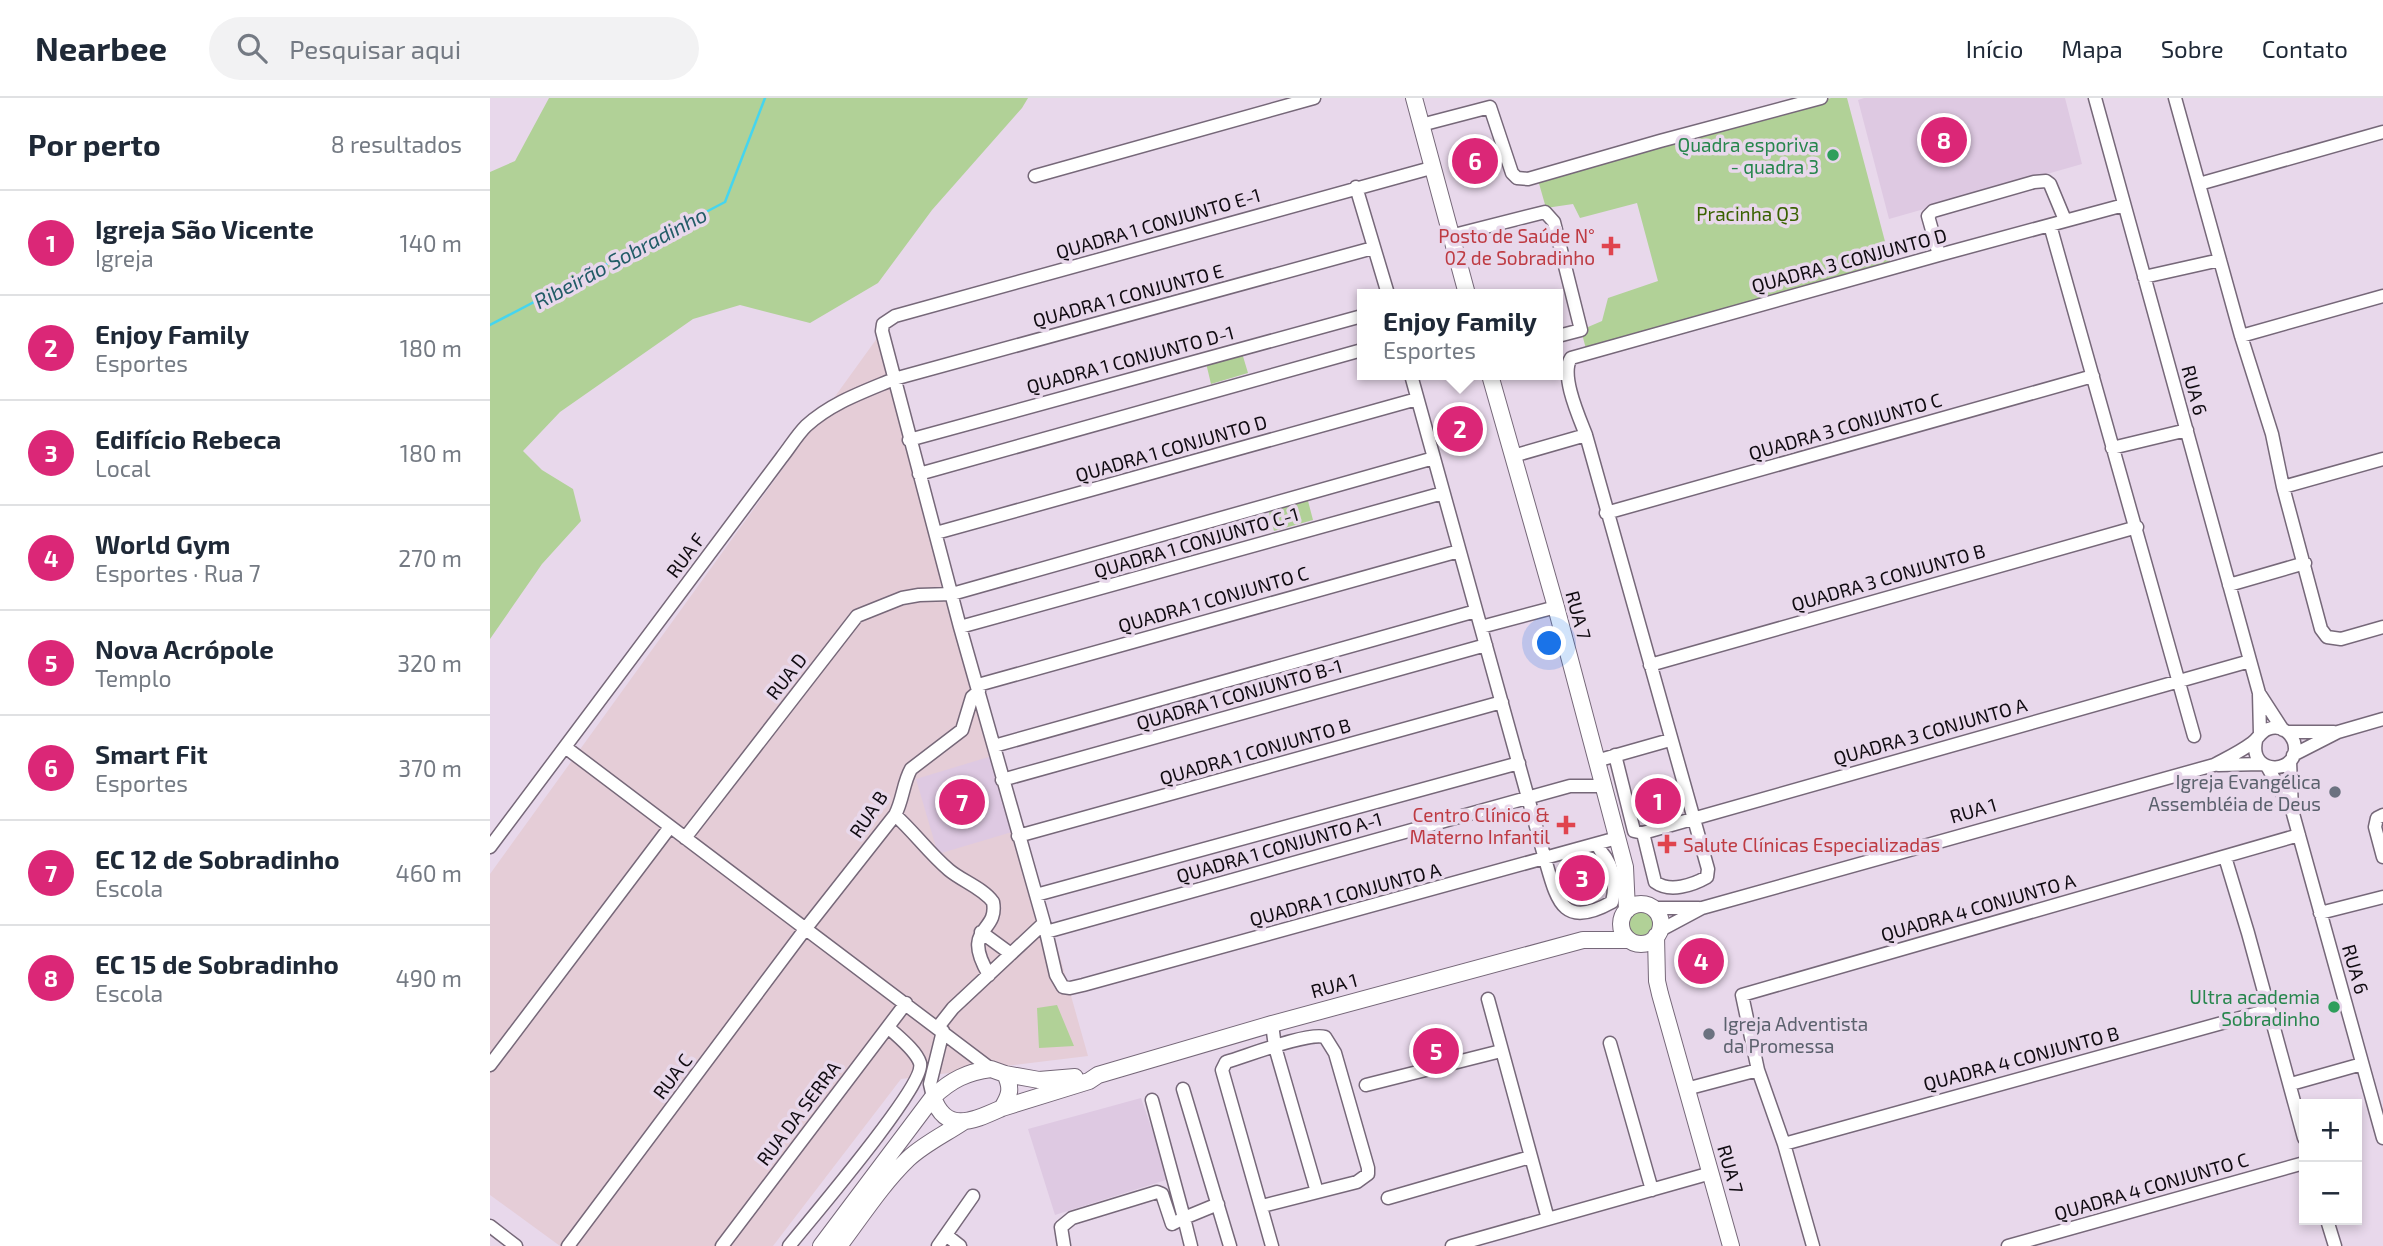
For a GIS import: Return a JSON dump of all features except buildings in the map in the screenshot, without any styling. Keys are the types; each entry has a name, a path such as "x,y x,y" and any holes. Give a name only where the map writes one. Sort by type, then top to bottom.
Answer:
{"main road":[{"path":"1414,98 1466,289"},
{"name":"RUA 7","path":"1491,380 1556,607 1625,867 1625,913"},
{"name":"RUA 7","path":"1625,867 1651,907"},
{"path":"1637,904 1651,907 1660,918 1657,934 1646,943 1632,941 1622,929 1625,913 1637,904"},
{"name":"RUA 1","path":"1583,940 1625,913"},
{"name":"RUA 7","path":"1657,934 1657,981 1731,1246"},
{"name":"RUA 1","path":"1098,1075 1272,1024 1583,940 1632,941"},
{"name":"RUA 7","path":"1632,941 1657,981"},
{"path":"821,1246 933,1097 953,1080 968,1073 998,1071 1053,1080 1098,1075"},
{"path":"998,1071 1010,1091 1002,1108"},
{"path":"839,1246 891,1177 922,1147 964,1122 1088,1081 1098,1075"},
{"path":"933,1097 937,1109 945,1116 964,1122"}],"street":[{"path":"1035,176 1314,98"},
{"path":"1420,125 1489,102 1512,173 1521,179 1821,98"},
{"name":"RUA 6","path":"2095,98 2259,693 2258,737"},
{"path":"2175,98 2241,336 2272,433 2283,487 2323,634 2337,639 2383,627"},
{"path":"2199,184 2383,132"},
{"name":"QUADRA 1 CONJUNTO E-1","path":"894,379 881,331 883,324 895,316 1431,167"},
{"path":"1939,255 1928,216 1933,211 2034,182 2046,181 2050,184 2065,220"},
{"path":"1356,187 1386,289"},
{"name":"QUADRA 3 CONJUNTO D","path":"1586,435 1567,372 1571,358 2124,205"},
{"path":"1450,236 1545,212 1554,222 1581,330 1563,334"},
{"path":"2050,225 2194,736"},
{"name":"QUADRA 1 CONJUNTO E","path":"846,398 894,379 1373,248"},
{"path":"2144,277 2220,260"},
{"path":"2241,336 2383,296"},
{"name":"QUADRA 1 CONJUNTO D-1","path":"909,440 1357,317"},
{"path":"919,474 1357,351"},
{"name":"QUADRA 3 CONJUNTO C","path":"1606,513 2094,376"},
{"path":"894,379 1002,780 1045,927 1011,954 953,1008 941,1029 930,1084 933,1097"},
{"path":"1411,380 1557,901 1578,913 1597,910 1612,902 1616,889 1611,868 1598,849 1598,844"},
{"name":"RUA F","path":"490,848 804,428 846,398"},
{"name":"QUADRA 1 CONJUNTO D","path":"936,533 1417,399"},
{"path":"2112,448 2186,430"},
{"path":"1513,456 1586,435 1709,874 1703,880 1665,888 1655,882 1643,833 1634,831 1615,755"},
{"name":"QUADRA 1 CONJUNTO C-1","path":"952,594 1434,458"},
{"path":"2283,487 2383,459"},
{"name":"QUADRA 1 CONJUNTO C-1","path":"960,627 1443,494"},
{"name":"QUADRA 3 CONJUNTO B","path":"1650,664 2137,527"},
{"name":"QUADRA 1 CONJUNTO C","path":"978,688 1460,551"},
{"path":"2229,585 2305,564"},
{"name":"RUA D","path":"685,838 857,616 902,598 952,594"},
{"path":"1481,627 1556,607"},
{"name":"QUADRA 1 CONJUNTO B-1","path":"994,746 1476,611"},
{"name":"QUADRA 1 CONJUNTO B-1","path":"1002,780 1486,645"},
{"name":"QUADRA 3 CONJUNTO A","path":"1643,833 2250,661"},
{"name":"RUA B","path":"806,928 895,815 902,802 906,778 911,769 962,730 972,697 978,688"},
{"name":"RUA 6","path":"2259,693 2285,731"},
{"name":"QUADRA 1 CONJUNTO B","path":"1018,836 1502,702"},
{"path":"2214,765 2280,767 2338,732 2383,719"},
{"path":"2214,765 2271,728 2285,731 2338,732"},
{"path":"2285,731 2294,743 2292,758"},
{"path":"2258,737 2255,753 2264,765"},
{"path":"1596,761 1670,740"},
{"path":"565,747 998,1071"},
{"name":"RUA 6","path":"2292,758 2292,810 2383,1138"},
{"name":"QUADRA 1 CONJUNTO A-1","path":"1035,895 1519,763"},
{"name":"RUA 1","path":"1702,908 2214,765"},
{"name":"RUA 6","path":"2264,765 2292,810"},
{"name":"QUADRA 1 CONJUNTO A-1","path":"1045,927 1570,786 1603,786"},
{"path":"895,815 943,865 990,899 994,908 993,917 981,932 977,943 978,955 989,975"},
{"path":"2383,815 2377,818 2375,827 2383,857"},
{"path":"490,1065 670,827"},
{"name":"QUADRA 4 CONJUNTO A","path":"1758,1070 1742,995 2299,835"},
{"name":"QUADRA 1 CONJUNTO A","path":"1045,927 1059,983 1070,988 1617,838"},
{"path":"2225,857 2299,1117"},
{"path":"2320,913 2383,897"},
{"path":"1651,907 1702,908"},
{"path":"1657,934 1702,908"},
{"name":"RUA C","path":"568,1246 806,928"},
{"path":"981,932 1011,954"},
{"path":"1488,999 1548,1219"},
{"name":"RUA DA SERRA","path":"722,1246 906,1003"},
{"name":"QUADRA 4 CONJUNTO B","path":"1784,1144 2269,1010"},
{"path":"1272,1024 1275,1047 1317,1192"},
{"path":"789,1246 880,1133 914,1085 920,1071 920,1063 888,1027"},
{"path":"1262,1206 1357,1182 1368,1174 1331,1043 1321,1035 1226,1062 1222,1070 1272,1246"},
{"path":"939,1049 946,1044 957,1042"},
{"path":"1610,1043 1652,1190"},
{"path":"1366,1085 1502,1051"},
{"path":"2291,1084 2362,1064"},
{"path":"1686,1089 1758,1070 1784,1144 1813,1246"},
{"path":"1183,1088 1230,1246"},
{"path":"1152,1100 1191,1246"},
{"path":"1388,1198 1530,1157"},
{"name":"QUADRA 4 CONJUNTO C","path":"2008,1246 2299,1164"},
{"path":"1452,1246 1711,1173"},
{"path":"1064,1246 1060,1231 1072,1218 1157,1192 1162,1195 1172,1224 1218,1204"},
{"path":"960,1246 942,1241 974,1196"},
{"path":"2329,1225 2335,1246"},
{"path":"490,1226 516,1246"},
{"path":"1501,1232 1506,1246"}],"shaded area":[{"path":"2065,98 2082,164 1889,219 1858,100"},
{"path":"883,330 1088,1056 901,1079 773,1246 560,1246 490,1195 490,874"},
{"path":"992,756 1012,832 938,854 916,779"},
{"path":"1141,1098 1169,1179 1055,1215 1028,1129"}],"green space":[{"path":"549,98 1028,98 932,210 878,283 810,323 740,305 693,319 560,412 523,451 542,470 573,489 581,521 542,564 490,639 490,172 515,161"},
{"name":"Pracinha Q3","path":"1831,98 1847,98 1891,264 1586,349 1581,330 1602,321 1608,298 1658,281 1637,203 1580,218 1573,204 1546,208 1538,180"},
{"path":"1242,353 1248,373 1211,384 1206,363"},
{"path":"1307,497 1313,520 1274,531 1268,509"},
{"path":"1640,908 1651,913 1656,924 1651,935 1640,940 1629,935 1624,924 1629,913"},
{"path":"1057,1005 1074,1046 1039,1048 1037,1008"}],"waterway":[{"name":"Ribeirão Sobradinho","path":"490,325 725,202 765,98"}],"place":[{"name":"EC 15 de Sobradinho","path":"1944,140"},
{"name":"Quadra esporiva - quadra 3","path":"1833,155"},
{"name":"Smart Fit","path":"1475,161"},
{"name":"Posto de Saúde N° 02 de Sobradinho","path":"1611,246"},
{"name":"Enjoy Family","path":"1460,429"},
{"name":"Igreja Evangélica Assembléia de Deus","path":"2335,792"},
{"name":"Igreja São Vicente","path":"1658,801"},
{"name":"EC 12 de Sobradinho","path":"962,802"},
{"name":"Centro Clínico & Materno Infantil","path":"1566,825"},
{"name":"Salute Clínicas Especializadas","path":"1667,844"},
{"name":"Edifício Rebeca","path":"1582,878"},
{"name":"World Gym","path":"1701,961"},
{"name":"Ultra academia Sobradinho","path":"2334,1007"},
{"name":"Igreja Adventista da Promessa","path":"1709,1034"},
{"name":"Nova Acrópole","path":"1436,1051"}]}
